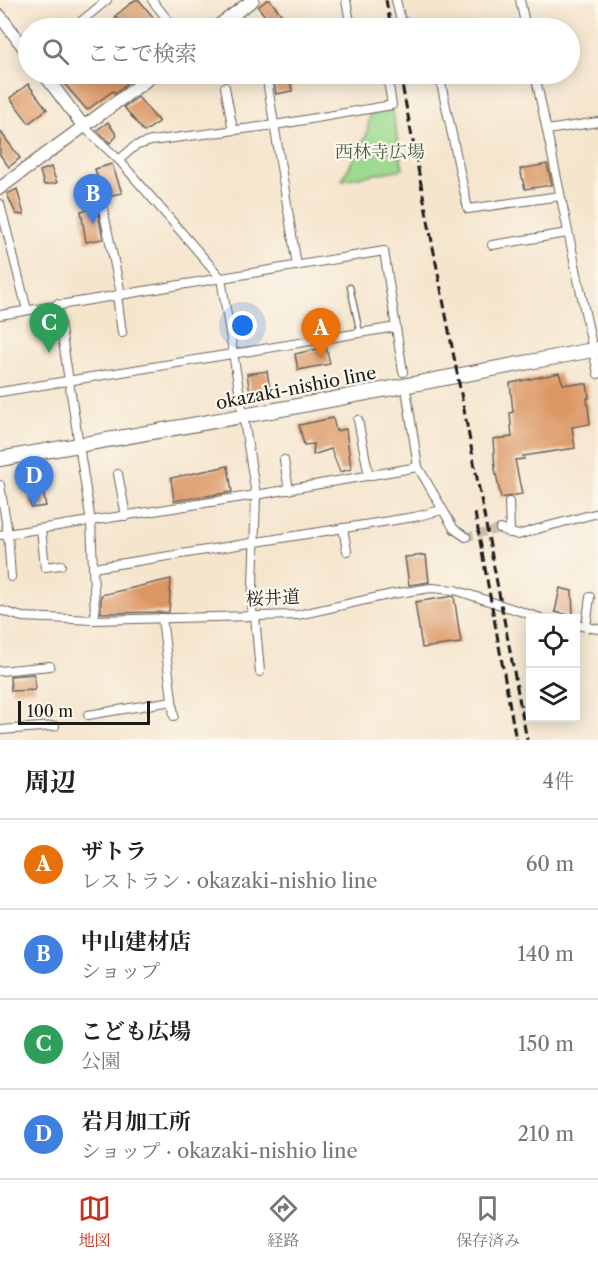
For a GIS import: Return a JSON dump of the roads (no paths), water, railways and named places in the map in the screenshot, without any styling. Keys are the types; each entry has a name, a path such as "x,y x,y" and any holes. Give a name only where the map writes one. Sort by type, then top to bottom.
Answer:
{"main road":[{"name":"okazaki-nishio line","path":"0,459 596,350"}],"street":[{"path":"84,18 107,0"},
{"path":"152,0 166,18"},
{"path":"230,18 253,0"},
{"path":"346,0 349,18"},
{"path":"396,0 399,18"},
{"path":"520,0 524,18"},
{"path":"234,15 237,18"},
{"path":"0,16 18,40"},
{"path":"52,84 84,126 119,160 220,278 256,495 254,616 260,672"},
{"path":"0,188 141,84"},
{"path":"268,84 297,267"},
{"path":"119,160 135,146 151,141 274,125 392,105 389,84"},
{"path":"441,84 468,209 560,196"},
{"path":"537,84 568,233 596,350 598,374"},
{"path":"225,87 233,130"},
{"path":"547,130 598,122"},
{"path":"0,204 27,310"},
{"path":"103,209 119,294 122,333"},
{"path":"492,245 568,233"},
{"path":"0,315 384,251 403,372"},
{"path":"57,304 91,522 95,614"},
{"path":"0,392 396,327"},
{"path":"407,395 418,467 454,529 466,537"},
{"path":"358,420 369,476"},
{"path":"284,460 289,489"},
{"path":"4,534 91,522 418,467"},
{"path":"118,474 126,516"},
{"path":"0,485 10,577"},
{"path":"509,502 510,532"},
{"path":"93,568 442,510"},
{"path":"500,529 518,535 598,513"},
{"path":"343,528 347,551"},
{"path":"41,529 45,567 61,565"},
{"name":"桜井道","path":"0,610 22,616 95,620 298,615 392,594 431,588 455,590 529,614"},
{"path":"586,627 590,597"},
{"path":"162,618 174,716"},
{"path":"580,626 598,629"},
{"path":"0,671 50,666"},
{"path":"88,715 172,701"},
{"path":"0,730 55,726"}],"lane":[{"path":"350,287 360,333"}],"tunnel":[{"path":"466,537 500,529"}],"railway":[{"path":"386,0 389,18"},
{"path":"402,84 527,740"},
{"path":"475,513 516,740"}],"place":[{"name":"中山建材店","path":"93,224"},
{"name":"こども広場","path":"49,353"},
{"name":"ザトラ","path":"321,358"},
{"name":"岩月加工所","path":"34,506"}],"park label":[{"name":"西林寺広場","path":"380,152"}]}
